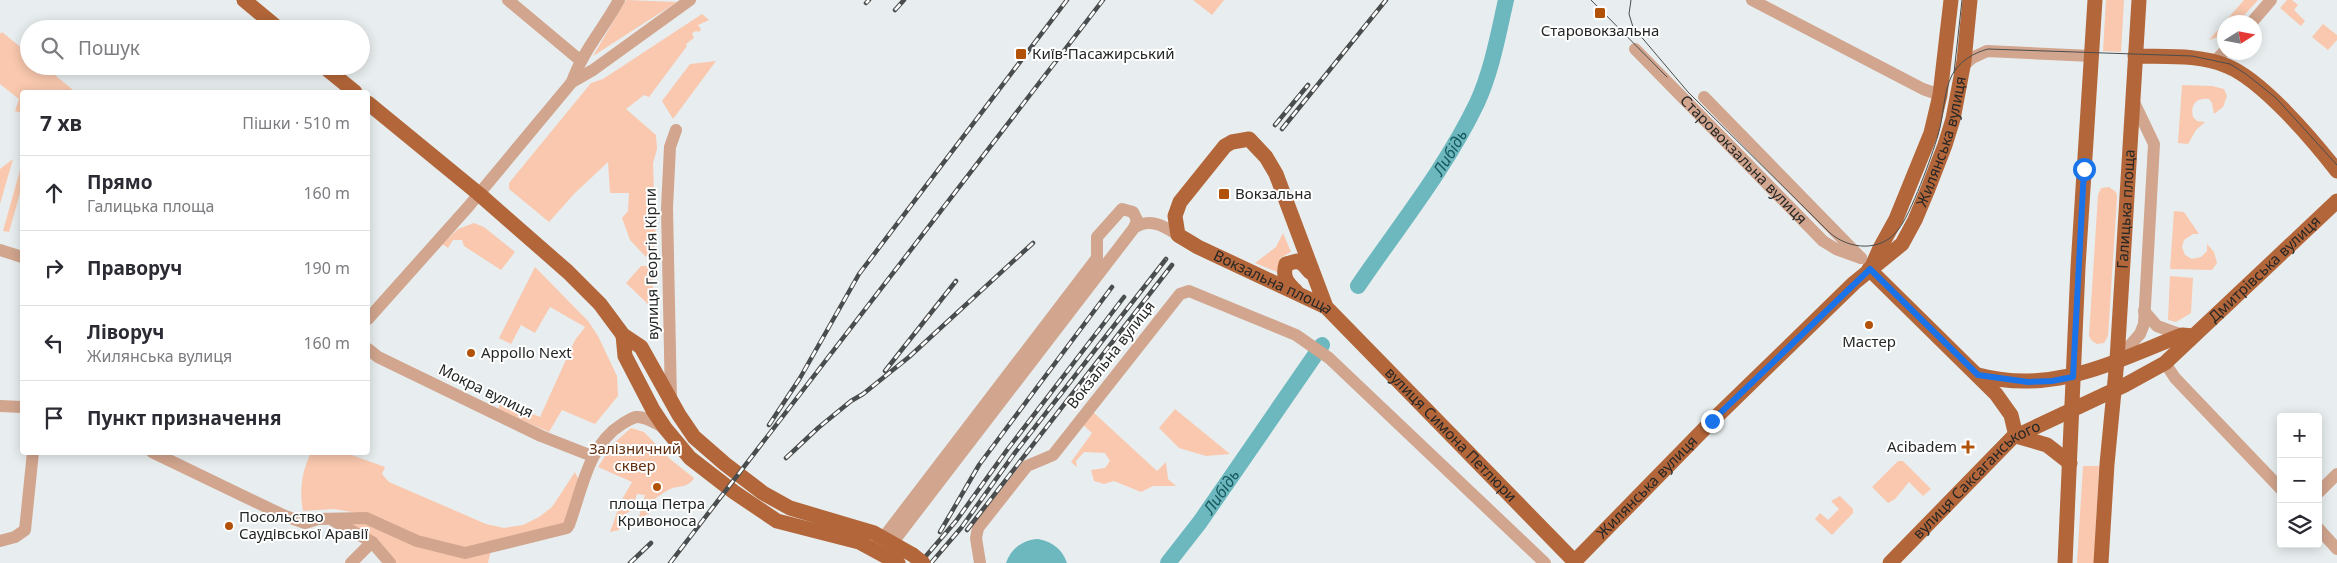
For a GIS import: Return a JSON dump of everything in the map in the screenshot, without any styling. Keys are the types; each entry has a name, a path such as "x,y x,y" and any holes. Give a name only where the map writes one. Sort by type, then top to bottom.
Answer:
{"main road":[{"path":"244,0 268,20"},
{"name":"Жилянська вулиця","path":"1868,264 1913,179 1931,133 1940,95 1950,0"},
{"name":"Жилянська вулиця","path":"1575,563 1712,421 1868,264 1902,244 1916,220 1945,145 1962,66 1970,0"},
{"path":"2065,563 2073,377 2095,0"},
{"name":"Галицька площа","path":"2101,563 2107,464 2118,360 2139,0"},
{"path":"2135,56 2217,57"},
{"path":"2223,60 2275,100 2337,171"},
{"path":"334,75 353,90"},
{"path":"370,104 479,194 568,272 600,304 623,335 641,347 694,437 725,464 763,493 790,508 845,523 884,546 898,563"},
{"name":"Вокзальна площа","path":"1249,139 1266,157 1276,174 1312,275 1326,307 1198,248 1176,233 1175,216 1180,202 1224,146 1232,142 1249,139"},
{"name":"Дмитрівська вулиця","path":"2118,360 2187,336 2337,201"},
{"path":"1299,294 1288,284 1284,276 1286,264 1297,261 1303,264 1312,275"},
{"name":"Старовокзальна вулиця","path":"1868,264 1978,375 2008,409 2014,422 2016,436"},
{"name":"вулиця Симона Петлюри","path":"1326,307 1575,563"},
{"path":"623,335 625,356 664,428 686,454 764,514 777,521 884,546 918,559"},
{"name":"Дмитрівська вулиця","path":"2114,390 2165,364 2180,351 2187,336"},
{"path":"1978,375 2028,382 2052,381 2073,377 2118,360"},
{"path":"2072,408 2114,390"},
{"name":"вулиця Саксаганського","path":"1890,563 2016,436 2072,408"},
{"path":"2016,436 2047,445 2070,463"}],"street":[{"path":"508,0 581,61"},
{"path":"370,317 479,194 572,82 581,61 619,0"},
{"path":"572,82 593,70 690,0"},
{"path":"1752,0 1923,90 1940,95"},
{"path":"2258,15 2271,0"},
{"name":"Старовокзальна вулиця","path":"1635,49 1823,241 1836,250 1868,264"},
{"path":"1962,66 1972,58 1987,51 2092,56"},
{"name":"Старовокзальна вулиця","path":"1704,97 1868,264"},
{"path":"2118,360 2140,334 2144,324 2154,144 2133,100"},
{"name":"вулиця Георгія Кірпи","path":"671,400 667,208 670,147 676,130"},
{"path":"1126,209 1133,212 1137,220 1134,228 884,546 1097,258 1098,237 1118,211 1126,209"},
{"path":"1134,228 1147,222 1160,225 1176,233"},
{"path":"0,250 20,256"},
{"path":"1098,250 1108,255 1116,251"},
{"name":"Вокзальна вулиця","path":"980,563 976,538 978,528 1027,466 1053,454 1180,294 1190,291 1238,310 1296,335 1329,358"},
{"path":"2144,311 2157,326 2187,336"},
{"name":"Мокра вулиця","path":"370,351 378,357 541,436 592,456"},
{"name":"вулиця Симона Петлюри","path":"1329,358 1545,563"},
{"path":"2165,364 2179,382 2277,485"},
{"path":"0,406 20,407"},
{"path":"158,455 284,516 305,523 329,519 366,518 417,541 465,553 566,528 570,525 592,456 612,430 634,417 645,418 664,428"},
{"path":"0,541 15,537 25,530 33,455"},
{"path":"2322,489 2337,474"},
{"path":"329,519 346,526 372,542 390,563"},
{"path":"2322,532 2337,548"},
{"path":"351,563 372,542"}],"green space":[{"path":"626,0 677,2 593,56"},
{"path":"1193,0 1224,0 1212,15"},
{"path":"2106,0 2124,0 2121,52 2103,51"},
{"path":"2244,0 2258,0 2244,15 2231,15"},
{"path":"2287,0 2292,0 2298,5 2294,10 2305,21 2301,26 2280,8"},
{"path":"702,14 709,20 698,25 701,29 699,32 692,33 694,38 686,44 687,46 649,97 644,95 626,109 656,135 657,149 653,163 656,244 646,257 630,240 622,218 628,211 629,193 610,193 608,162 574,194 549,222 509,189 509,183 591,83 603,79"},
{"path":"2323,24 2337,35 2337,40 2328,50 2312,37"},
{"path":"2217,31 2217,37 2209,40"},
{"path":"2,32 20,47 20,75 55,75 73,90 20,90 20,112 15,111 19,99 0,84 0,34"},
{"path":"716,61 673,119 662,101 690,64"},
{"path":"2182,85 2212,86 2224,89 2227,96 2223,107 2214,114 2212,103 2209,99 2201,99 2195,103 2192,109 2193,117 2197,121 2205,122 2196,130 2188,144 2178,143"},
{"path":"13,159 0,204 0,169"},
{"path":"20,170 20,193 9,232 3,231"},
{"path":"2109,187 2116,192 2117,197 2108,336 2104,343 2097,344 2089,336 2098,195 2101,188"},
{"path":"2174,211 2184,212 2199,234 2193,234 2184,240 2182,247 2185,255 2192,259 2201,257 2207,251 2207,244 2214,252 2217,263 2212,270 2170,269"},
{"path":"474,223 484,227 515,252 501,270 464,246 462,240 453,240 448,248 442,244 458,229"},
{"path":"1283,233 1291,252 1280,258 1277,272 1255,263 1276,247"},
{"path":"641,266 652,266 654,310 626,283"},
{"path":"535,267 588,321 598,336 617,376 618,396 595,424 562,410 549,432 498,410 501,401 540,417 575,340 585,327 550,307 535,333 521,325 511,344 499,338"},
{"path":"2170,276 2193,278 2191,313 2176,322 2168,320"},
{"path":"1175,409 1230,454 1206,456 1179,448 1159,428"},
{"path":"1093,412 1157,471 1166,462 1168,479 1176,486 1153,486 1141,492 1114,481 1104,484 1094,481 1091,470 1105,468 1110,461 1105,453 1084,452 1076,461 1077,467 1071,462 1092,433 1082,424"},
{"name":"Залізничний сквер","path":"631,428 644,432 670,459 694,478 687,485 670,489 652,501 651,512 638,520 645,495 637,494 632,510 620,517 619,530 610,532 621,501 632,482 598,467 613,444"},
{"path":"310,455 352,455 385,467 382,474 389,482 486,524 504,528 523,525 539,517 552,507 575,472 580,482 564,524 465,550 422,539 369,515 334,509 303,511 301,496 305,466"},
{"path":"1898,461 1903,461 1931,489 1923,496 1909,482 1895,499 1888,503 1872,487"},
{"path":"2083,466 2099,466 2094,563 2077,563"},
{"path":"1840,496 1853,509 1853,513 1832,535 1815,519 1820,513 1828,520 1839,509 1831,501"},
{"path":"366,518 449,549 492,546 488,563 390,563 346,526"}],"water":[{"path":"1038,539 1056,547 1067,563 1006,563 1011,553 1018,546 1027,541"}],"waterway":[{"name":"Либідь","path":"1358,286 1421,197 1465,127 1487,78 1506,0"},
{"name":"Либідь","path":"1168,563 1200,522 1322,345"}],"tram line":[{"path":"1591,0 1667,77"},
{"path":"1631,0 1629,14 1633,27 1688,92 1830,233 1847,243 1865,246 1874,245 1883,242 1898,230 1915,198 1931,156 1940,128 1947,89 1952,75 1967,58 1988,49 2192,56 2230,64 2276,98 2337,165"},
{"path":"1954,73 1962,0"}],"railway":[{"path":"866,3 869,0"},
{"path":"895,10 904,0"},
{"path":"769,425 800,378 859,274 1067,0"},
{"path":"670,563 1103,0"},
{"path":"1282,129 1386,0"},
{"path":"1275,125 1308,85"},
{"path":"786,458 818,428 909,357 1033,243"},
{"path":"931,563 961,528 1014,454 1166,259"},
{"path":"967,530 1172,265"},
{"path":"885,371 956,281"},
{"path":"940,532 979,465 1112,287"},
{"path":"920,563 956,521 1007,450 1124,297"},
{"path":"630,563 651,543"}],"place":[{"name":"Старовокзальна","path":"1600,13"},
{"name":"Київ-Пасажирський","path":"1021,54"},
{"name":"Вокзальна","path":"1224,194"},
{"name":"Мастер","path":"1869,325"},
{"name":"Appollo Next","path":"471,353"},
{"name":"Acibadem","path":"1968,447"},
{"name":"площа Петра Кривоноса","path":"657,487"},
{"name":"Посольство Саудівської Аравії","path":"229,526"}],"route":[{"path":"1712,421 1870,269 1978,375 1988,378 2028,382 2052,381 2073,377 2084,169"}]}
